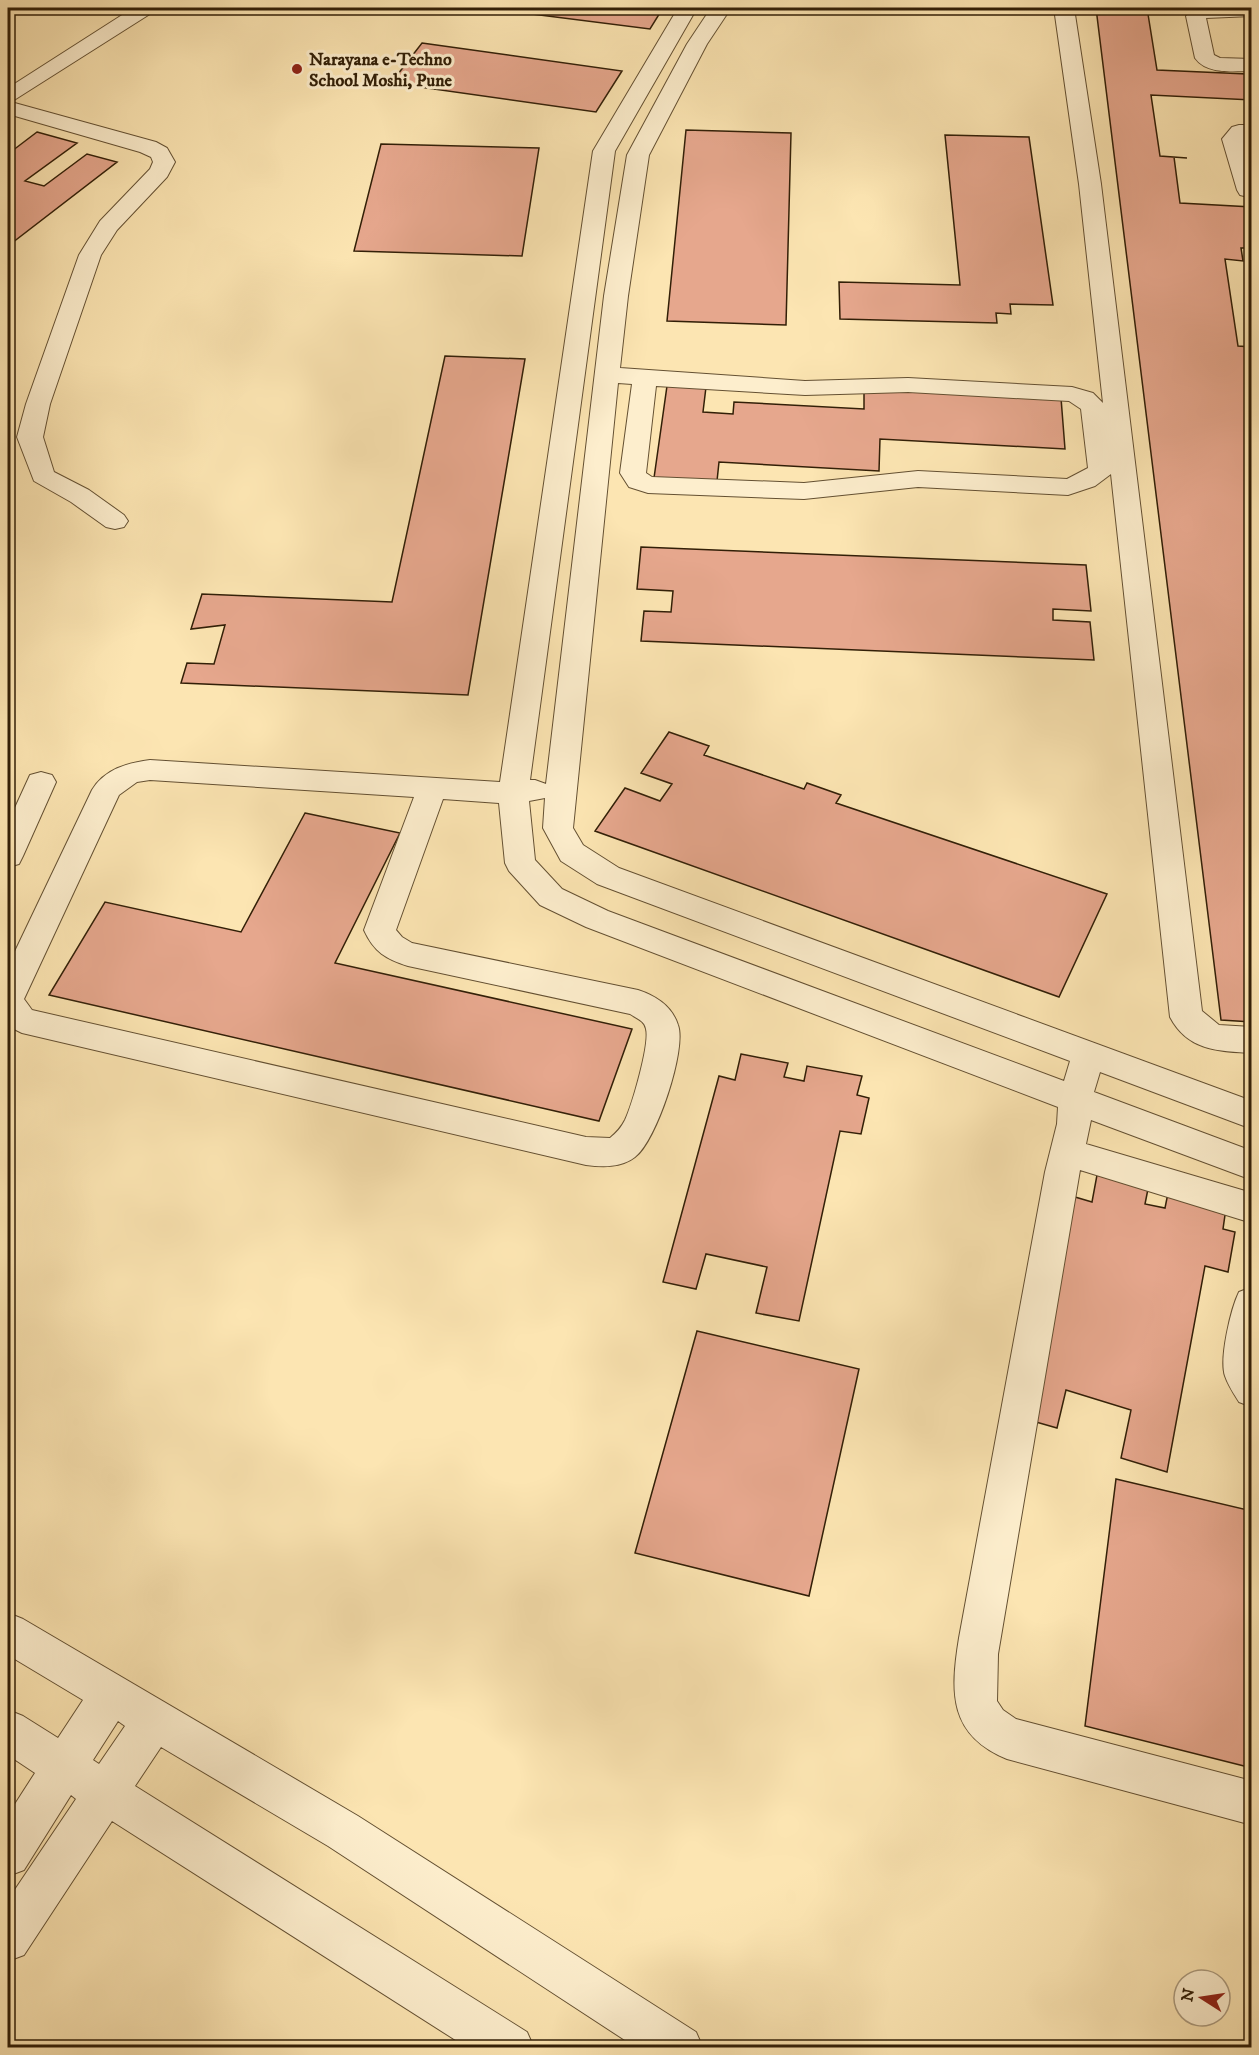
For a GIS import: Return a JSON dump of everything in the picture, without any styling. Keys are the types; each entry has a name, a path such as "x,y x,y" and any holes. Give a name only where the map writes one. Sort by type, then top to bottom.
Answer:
{"street":[{"path":"8,97 146,8"},
{"path":"687,8 604,150 513,793 520,863 550,897 597,919 1251,1166"},
{"path":"721,8 638,155 616,296 558,828 572,853 608,876 1251,1115"},
{"path":"1064,8 1090,184 1186,1017 1212,1038 1251,1040"},
{"path":"1251,10 1204,11 1196,16 1205,58 1216,64 1251,65"},
{"path":"631,103 662,109"},
{"path":"8,108 148,147 159,153 164,162 159,172 108,226 90,255 38,404 30,437 44,476 80,496 115,521"},
{"path":"1251,131 1239,131 1233,140 1248,190 1251,192"},
{"path":"583,297 616,296"},
{"path":"608,375 805,388 908,385 1072,394 1084,399 1093,407 1101,469 1095,477 1068,487 918,479 804,491 648,485 638,481 633,473 645,378"},
{"path":"432,788 380,930 385,942 393,949 408,954 638,1003 653,1012 663,1023 664,1037 641,1126 633,1140 620,1150 604,1153 585,1151 22,1020 12,1011 8,1000 107,790 118,778 133,771 150,770 513,793 561,787"},
{"path":"8,856 41,782"},
{"path":"905,1035 912,988"},
{"path":"1089,1054 1075,1100 1074,1124 1060,1183 984,1611 974,1683 976,1705 987,1724 1007,1738 1251,1803"},
{"path":"1067,1152 1251,1208"},
{"path":"1251,1303 1243,1374 1251,1390"},
{"path":"8,1633 343,1831 680,2048"},
{"path":"8,1854 111,1694"},
{"path":"8,1939 154,1720"},
{"path":"8,1731 511,2048"}],"building":[{"path":"485,8 663,8 650,29"},
{"path":"1096,8 1147,8 1157,70 1247,74 1252,94 1252,100 1151,95 1160,156 1174,157 1180,203 1252,207 1252,248 1241,248 1243,261 1225,259 1238,346 1252,347 1252,1022 1221,1020"},
{"path":"422,43 622,71 596,112 391,83"},
{"path":"686,130 791,133 786,325 667,321"},
{"path":"37,132 77,143 25,181 44,186 87,154 117,162 8,246 8,154"},
{"path":"945,135 1029,137 1053,305 1010,304 1011,314 996,313 997,323 840,319 839,282 960,285"},
{"path":"381,144 539,148 522,256 354,251"},
{"path":"445,356 525,359 468,695 181,683 187,663 214,664 225,625 191,629 202,594 392,602"},
{"path":"667,386 706,387 703,412 733,414 734,402 864,409 864,387 1061,398 1065,449 880,439 879,471 719,462 717,481 654,478"},
{"path":"641,547 1086,565 1091,611 1053,609 1053,620 1090,622 1094,660 641,641 644,611 671,612 673,591 637,589"},
{"path":"669,732 709,746 704,755 804,789 807,783 841,795 836,803 1107,894 1059,997 595,831 625,788 660,801 672,784 641,773"},
{"path":"305,813 400,833 335,963 632,1029 599,1121 49,995 105,902 241,932"},
{"path":"741,1054 788,1063 784,1077 804,1081 807,1066 862,1076 857,1095 869,1098 861,1134 840,1131 799,1321 756,1313 767,1267 706,1254 696,1289 663,1282 719,1076 735,1080"},
{"path":"1097,1175 1148,1189 1145,1204 1165,1208 1168,1193 1226,1208 1223,1229 1235,1232 1228,1272 1205,1266 1167,1472 1121,1458 1131,1410 1066,1390 1057,1428 1022,1418 1075,1197 1092,1202"},
{"path":"697,1331 859,1369 809,1596 635,1553"},
{"path":"1116,1479 1252,1511 1252,1768 1085,1726"}],"place":[{"name":"Narayana e-Techno School Moshi, Pune","path":"297,69"}]}
